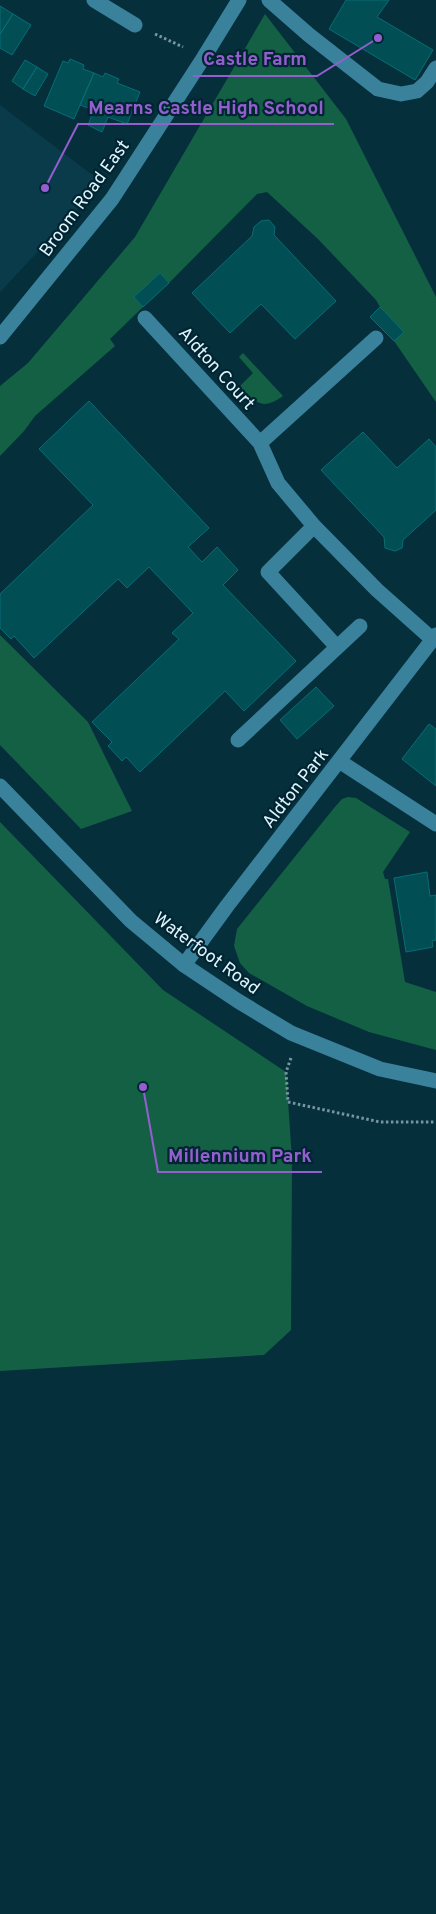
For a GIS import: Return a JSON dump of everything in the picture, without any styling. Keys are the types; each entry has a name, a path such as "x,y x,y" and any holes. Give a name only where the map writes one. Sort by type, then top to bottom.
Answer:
{"street":[{"path":"94,0 135,25"},
{"name":"Broom Road East","path":"0,337 112,199 239,0"},
{"path":"269,0 309,35 378,89 401,94 417,91 427,82 436,68"},
{"name":"Aldton Court","path":"145,318 260,443 278,483 314,526 376,590 434,637"},
{"path":"260,443 376,338"},
{"path":"314,526 268,572 337,647"},
{"path":"238,740 360,626"},
{"name":"Aldton Park","path":"184,965 227,906 434,637"},
{"path":"339,761 436,824"},
{"name":"Waterfoot Road","path":"0,786 131,921 184,965 238,1001 299,1036 380,1069 436,1081"}],"path":[{"path":"135,25 204,57"},
{"path":"299,1036 286,1072 288,1102 380,1122 436,1122"}],"shaded area":[{"path":"0,105 95,177 87,199 0,292"}],"green space":[{"path":"265,14 346,119 436,297 436,402 394,341 403,332 376,300 318,239 267,192 257,194 169,283 160,273 134,297 143,307 110,339 115,346 35,416 24,431 0,456 0,386 28,363 135,237"},
{"path":"243,353 283,396 276,401 264,404 255,401 245,392 240,386 253,373 239,357"},
{"path":"0,635 88,722 132,811 81,829 0,745"},
{"path":"348,797 356,798 410,832 383,872 385,879 388,879 405,982 436,992 436,1050 369,1032 307,1006 249,973 240,963 234,946 237,929 334,808 342,799"},
{"path":"0,822 163,990 286,1072 292,1159 291,1330 264,1355 0,1371"}],"building":[{"path":"346,0 389,0 377,17 433,50 415,80 329,29"},
{"path":"0,6 13,14 0,34"},
{"path":"13,14 31,25 12,55 0,48 0,34"},
{"path":"70,59 84,65 83,69 94,73 74,119 44,106 63,61 68,63"},
{"path":"25,60 37,67 23,89 12,81"},
{"path":"37,67 48,74 35,96 23,89"},
{"path":"94,73 103,77 105,73 119,79 117,83 140,92 127,124 108,117 102,132 88,125 94,110 80,105"},
{"path":"269,220 275,227 274,235 336,301 295,339 261,304 230,333 192,293 252,236 254,227 261,221"},
{"path":"160,273 169,283 143,307 134,297"},
{"path":"380,307 404,332 394,341 370,317"},
{"path":"89,401 209,528 188,547 202,562 217,547 238,570 223,585 296,661 244,711 225,691 140,772 126,757 122,761 108,746 112,742 92,722 179,639 172,633 193,613 149,567 127,588 118,579 34,658 14,636 11,639 0,628 0,594 93,505 39,449"},
{"path":"363,432 397,468 429,439 436,447 436,510 403,540 402,548 395,551 385,548 384,537 321,470"},
{"path":"316,687 334,706 297,739 280,720"},
{"path":"429,724 436,729 436,786 402,759"},
{"path":"427,872 430,896 436,895 436,940 432,941 433,947 406,952 394,878"}],"place":[{"name":"Castle Farm","path":"378,38"},
{"name":"Mearns Castle High School","path":"45,188"},
{"name":"Millennium Park","path":"143,1087"}]}
